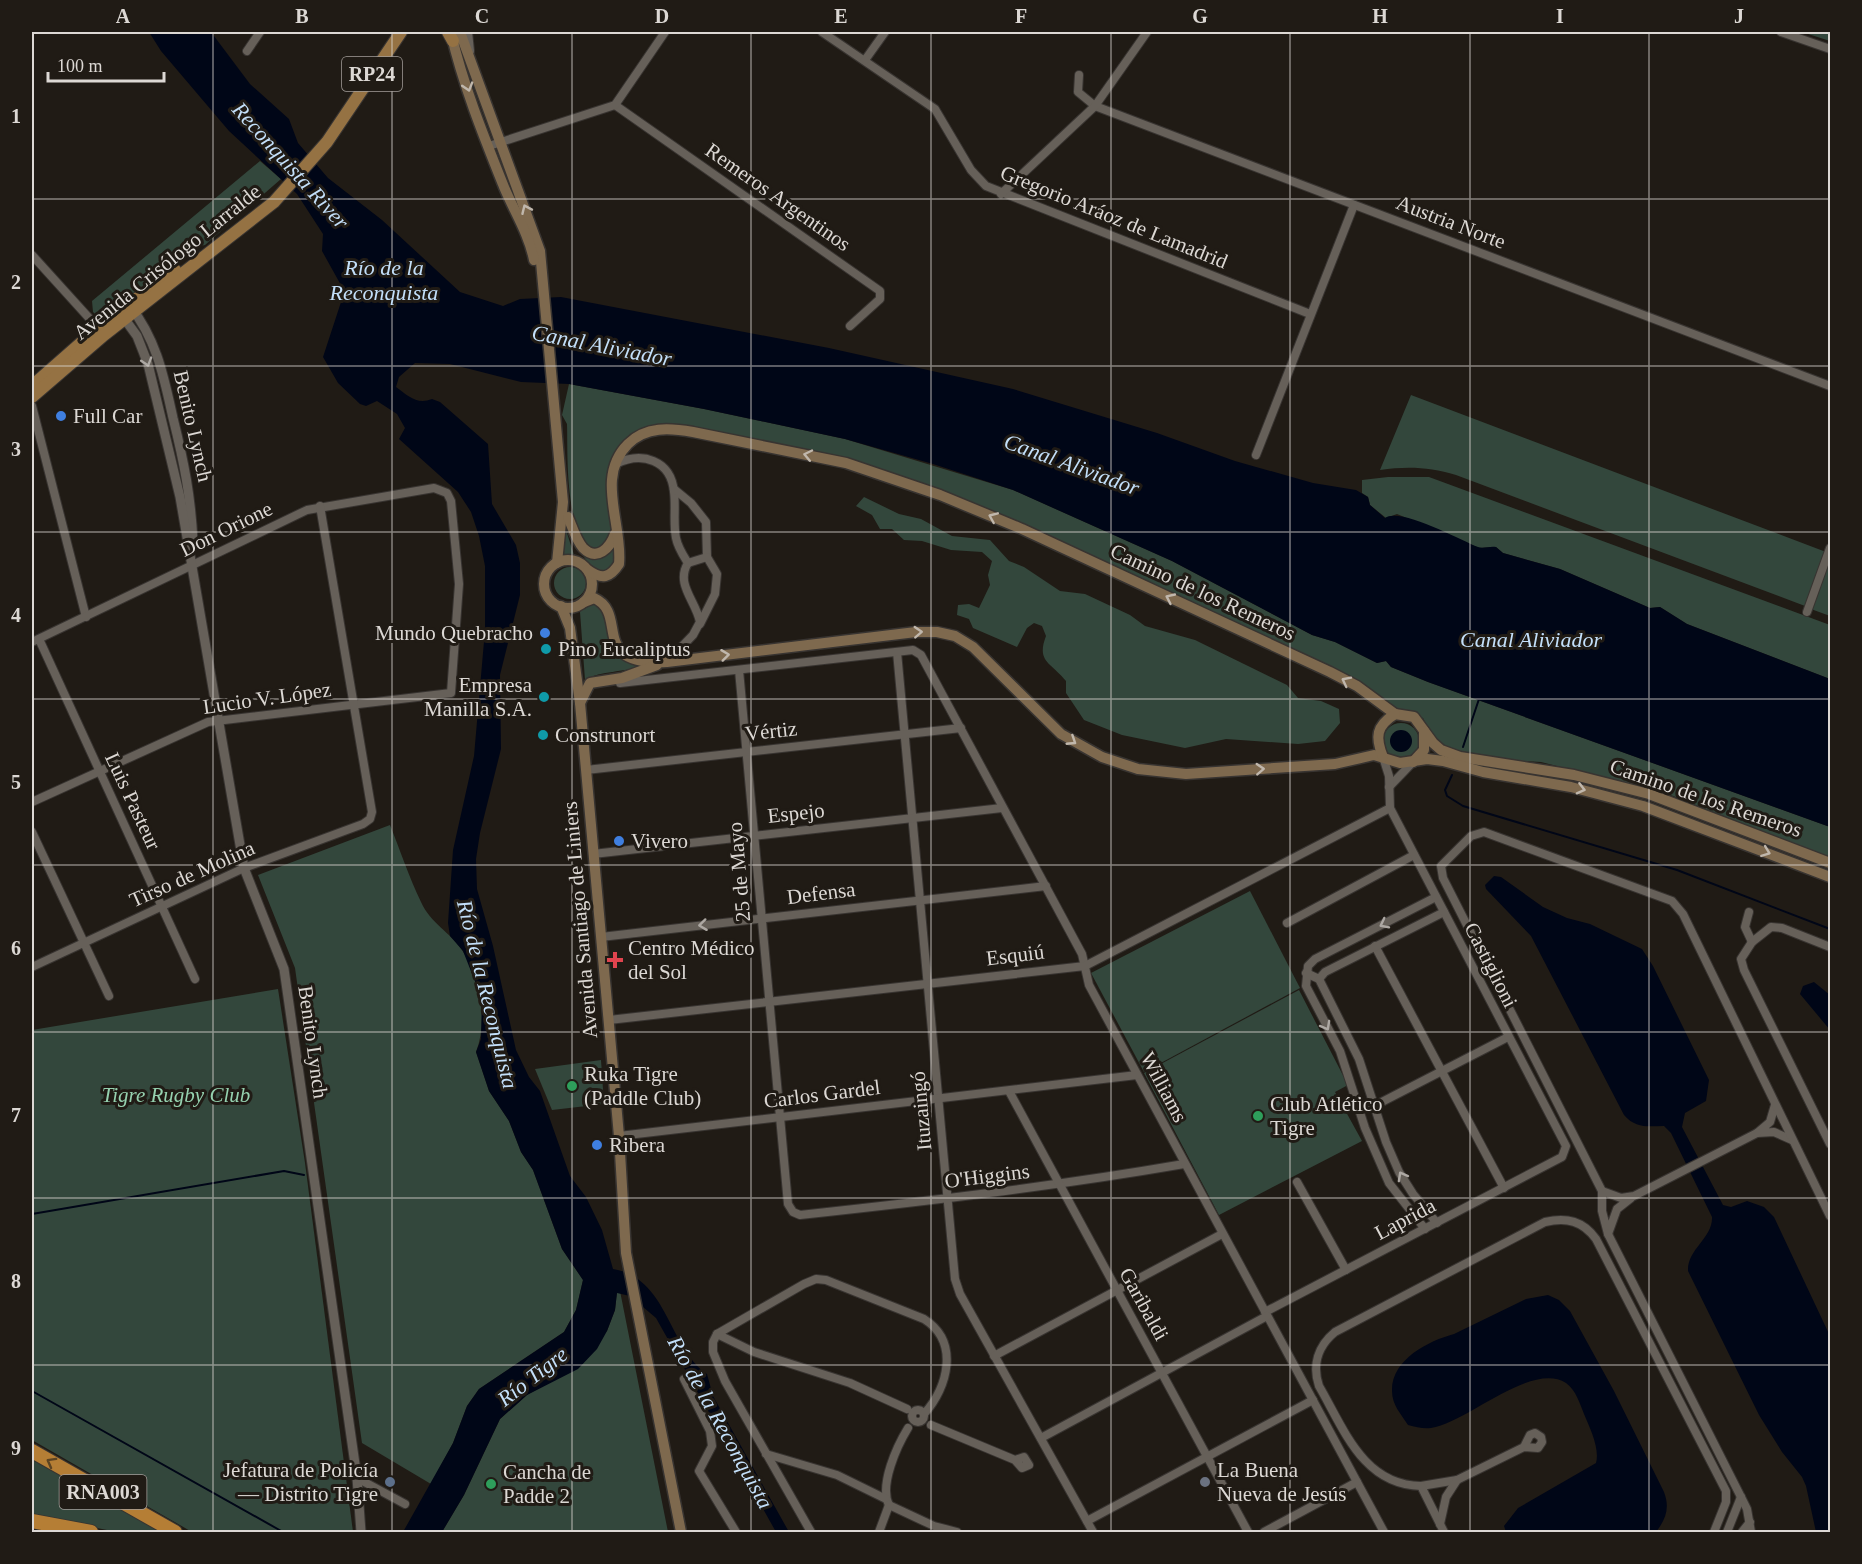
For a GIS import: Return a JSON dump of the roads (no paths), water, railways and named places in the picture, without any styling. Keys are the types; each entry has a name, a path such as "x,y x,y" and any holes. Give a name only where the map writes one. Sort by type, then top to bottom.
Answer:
{"highway":[{"name":"RNA003","path":"32,1451 175,1533"},
{"name":"RNA003","path":"32,1521 91,1533"}],"main road":[{"name":"Avenida Crisólogo Larralde","path":"32,386 244,223 294,181 327,142 341,114 398,33"},
{"path":"453,34 472,70 510,202 526,234 542,286 563,502 557,563"},
{"path":"453,34 494,145"},
{"name":"Avenida Crisólogo Larralde","path":"32,397 101,332"},
{"name":"Camino de los Remeros","path":"585,567 600,577 614,572 620,557 611,488 614,465 616,458 631,440 642,434 669,428 846,463 895,478 1022,529 1322,668 1357,686 1395,714 1414,717 1441,750 1460,757 1574,776 1648,794 1830,863"},
{"path":"563,502 585,567 591,590 581,603 561,606 554,603 545,590 547,574 557,563 569,560 585,567"},
{"path":"568,517 582,547 590,552 605,551 611,546 616,531"},
{"name":"Camino de los Remeros","path":"581,603 594,598 608,609 612,635 624,655 639,662 666,662 916,632 937,632 955,636 974,647 1061,734 1095,754 1138,769 1186,774 1335,765 1374,755 1400,763 1427,759 1443,761 1483,772 1571,787 1643,806 1830,877"},
{"name":"Avenida Santiago de Liniers","path":"574,658 581,603"},
{"name":"Avenida Santiago de Liniers","path":"561,606 570,628 580,703 619,1136 628,1269 681,1533"},
{"name":"Camino de los Remeros","path":"580,703 590,683 633,675 666,662"},
{"path":"1383,757 1378,744 1378,731 1386,719 1395,714"},
{"path":"1413,762 1424,750 1426,742 1424,729"}],"street":[{"path":"247,51 260,32"},
{"path":"468,32 472,70"},
{"path":"494,145 615,105 665,32"},
{"name":"Gregorio Aráoz de Lamadrid","path":"822,32 935,109 975,176 986,186 1001,194 1310,314"},
{"path":"866,60 885,32"},
{"path":"1001,194 1095,106 1147,32"},
{"path":"1781,32 1830,49"},
{"path":"1079,75 1078,92 1095,106"},
{"name":"Remeros Argentinos","path":"615,105 880,291 880,298 850,326"},
{"name":"Austria Norte","path":"1095,106 1830,386"},
{"path":"1256,455 1354,205"},
{"path":"32,255 101,332"},
{"name":"Benito Lynch","path":"127,311 148,364 180,497 244,868 284,969 357,1478 361,1533"},
{"path":"32,406 86,617"},
{"path":"614,465 634,456 645,457 664,469 674,489 695,508 706,522 708,557 717,574 717,583 710,605 699,627 666,662"},
{"name":"Don Orione","path":"35,640 307,510 434,488 447,493 451,501 459,571 451,693"},
{"path":"674,489 676,537 688,563 683,577 699,616 699,627"},
{"path":"320,506 353,704"},
{"path":"1807,612 1830,548"},
{"path":"688,563 708,557"},
{"name":"Luis Pasteur","path":"35,640 99,771 195,979"},
{"name":"Williams","path":"897,652 913,650 921,655 1082,954 1089,985 1384,1533"},
{"path":"620,683 897,652"},
{"name":"Ituzaingó","path":"897,652 956,1286 1093,1533"},
{"name":"25 de Mayo","path":"739,670 788,1204 793,1212"},
{"name":"Lucio V. López","path":"32,802 191,728 219,719 451,693"},
{"name":"Tirso de Molina","path":"32,967 244,868 363,825 370,819 372,812 353,704"},
{"name":"Vértiz","path":"586,770 961,728"},
{"name":"Castiglioni","path":"1383,757 1389,777 1390,808 1566,1146 1563,1157"},
{"path":"1389,787 1413,762"},
{"name":"Espejo","path":"593,854 1002,808"},
{"name":"Esquiú","path":"609,1020 1085,966 1390,808"},
{"path":"32,832 109,996"},
{"path":"1751,1533 1750,1522 1741,1497 1608,1234 1602,1210 1602,1191 1440,872 1441,866 1471,836 1484,832 1672,901 1683,914 1830,1216"},
{"path":"1287,923 1414,855"},
{"name":"Defensa","path":"601,937 1046,886"},
{"path":"1425,1229 1389,1183 1359,1108 1340,1051 1306,987 1306,972 1315,959 1436,897"},
{"path":"1319,979 1325,972 1444,912"},
{"path":"1749,912 1745,927 1752,942"},
{"path":"1830,946 1776,927 1767,929 1752,942 1742,955 1744,970 1830,1144"},
{"path":"1375,946 1504,1188"},
{"path":"1306,972 1319,979 1359,1059 1386,1142 1400,1172 1413,1194 1437,1223"},
{"path":"1359,1108 1374,1106 1508,1037"},
{"name":"Carlos Gardel","path":"619,1136 1137,1075"},
{"name":"Garibaldi","path":"1009,1091 1248,1533"},
{"path":"1608,1234 1617,1209 1634,1196 1757,1133 1770,1122 1775,1104"},
{"path":"1757,1133 1774,1132 1793,1141"},
{"name":"Laprida","path":"1041,1438 1161,1374 1346,1270 1563,1157"},
{"name":"O'Higgins","path":"793,1212 800,1215 947,1199 1060,1185 1184,1164"},
{"path":"1297,1182 1346,1270"},
{"path":"1602,1191 1621,1198 1634,1196"},
{"path":"1524,1447 1457,1480 1421,1486 1395,1482 1382,1476 1362,1459 1316,1376 1316,1363 1322,1346 1335,1332 1535,1227 1557,1219 1567,1219 1582,1224 1596,1239 1726,1491 1726,1502 1714,1533"},
{"path":"994,1356 1222,1234"},
{"path":"811,1533 717,1363 713,1342 717,1334 816,1279 826,1280 924,1319 937,1330 945,1344 948,1365 944,1383 932,1405 917,1415 894,1455 887,1502 879,1533"},
{"path":"717,1334 754,1352 850,1383 917,1415 931,1425 1015,1460"},
{"path":"684,1379 710,1431 712,1446 699,1472 735,1533"},
{"path":"1087,1521 1206,1455 1313,1400"},
{"path":"766,1454 837,1475 924,1522 957,1533"},
{"path":"357,1478 405,1504"},
{"path":"1442,1529 1446,1497 1457,1480"},
{"path":"1264,1533 1357,1482"},
{"path":"1421,1486 1442,1529"},
{"path":"1727,1533 1741,1497"},
{"path":"1742,1533 1750,1522"}],"water":[{"name":"Canal Aliviador","path":"149,32 211,32 250,84 289,119 298,143 328,178 382,220 460,292 503,306 520,299 561,297 829,348 1013,389 1157,433 1235,461 1313,483 1356,490 1368,497 1370,505 1385,518 1393,516 1416,520 1478,547 1496,547 1503,553 1560,569 1650,608 1660,607 1687,624 1830,679 1830,827 1428,682 1391,667 1386,661 1377,663 1335,642 1312,635 1172,561 1013,490 845,439 704,409 569,384 521,382 450,364 415,363 399,377 396,387 417,400 432,399 440,402 488,444 492,504 516,545 520,563 520,595 500,675 501,749 480,833 476,859 477,889 493,946 516,1050 529,1077 540,1091 570,1176 586,1197 602,1230 613,1269 631,1275 645,1285 657,1299 694,1362 707,1374 713,1396 789,1532 776,1532 656,1318 630,1296 617,1293 615,1310 597,1349 578,1369 527,1395 500,1419 464,1495 442,1532 403,1532 453,1443 467,1406 479,1389 564,1332 576,1310 583,1280 562,1249 533,1170 521,1152 509,1121 489,1091 476,1052 481,1039 482,999 463,951 450,936 448,923 453,850 474,756 485,630 485,566 471,512 458,492 399,439 405,428 397,414 377,401 366,406 360,404 338,383 323,357 342,299 342,287 322,251 323,234 297,194 229,131 161,51"},
{"path":"1401,730 1409,733 1412,741 1409,749 1401,752 1393,749 1390,741 1393,733"},
{"path":"1494,876 1501,877 1543,907 1567,918 1590,924 1642,949 1653,966 1709,1080 1706,1101 1685,1113 1682,1127 1723,1205 1731,1207 1747,1201 1764,1207 1774,1217 1830,1336 1830,1532 1816,1532 1802,1477 1782,1452 1759,1415 1688,1271 1691,1256 1709,1231 1712,1217 1671,1133 1664,1126 1638,1125 1624,1115 1531,936 1486,889 1485,885"},
{"path":"1814,982 1830,995 1830,1030 1800,994 1803,986"},
{"path":"1548,1295 1559,1300 1570,1311 1614,1391 1664,1492 1667,1503 1666,1513 1656,1532 1506,1532 1504,1526 1518,1508 1596,1463 1596,1445 1577,1397 1566,1383 1552,1378 1535,1380 1517,1386 1446,1424 1431,1428 1408,1425 1395,1405 1392,1396 1393,1380 1404,1361 1413,1354 1433,1342 1526,1299"}],"waterway":[{"path":"1463,747 1479,699"},
{"path":"1452,775 1445,790 1447,796 1463,806 1677,870 1830,929"},
{"path":"32,1214 284,1171 304,1175"},
{"path":"32,1391 283,1532"}],"place":[{"name":"Full Car","path":"61,416"},
{"name":"Mundo Quebracho","path":"545,633"},
{"name":"Pino Eucaliptus","path":"546,649"},
{"name":"Empresa Manilla S.A.","path":"544,697"},
{"name":"Construnort","path":"543,735"},
{"name":"Vivero","path":"619,841"},
{"name":"Centro Médico del Sol","path":"615,960"},
{"name":"Ruka Tigre (Paddle Club)","path":"572,1086"},
{"name":"Club Atlético Tigre","path":"1258,1116"},
{"name":"Ribera","path":"597,1145"},
{"name":"Jefatura de Policía — Distrito Tigre","path":"390,1482"},
{"name":"La Buena Nueva de Jesús","path":"1205,1482"},
{"name":"Cancha de Padde 2","path":"491,1484"}],"water label":[{"name":"Reconquista River","path":"291,165"},
{"name":"Río de la Reconquista","path":"384,280"},
{"name":"Río de la Reconquista","path":"488,994"},
{"name":"Río Tigre","path":"532,1376"},
{"name":"Río de la Reconquista","path":"721,1422"}],"park label":[{"name":"Tigre Rugby Club","path":"176,1095"}]}
